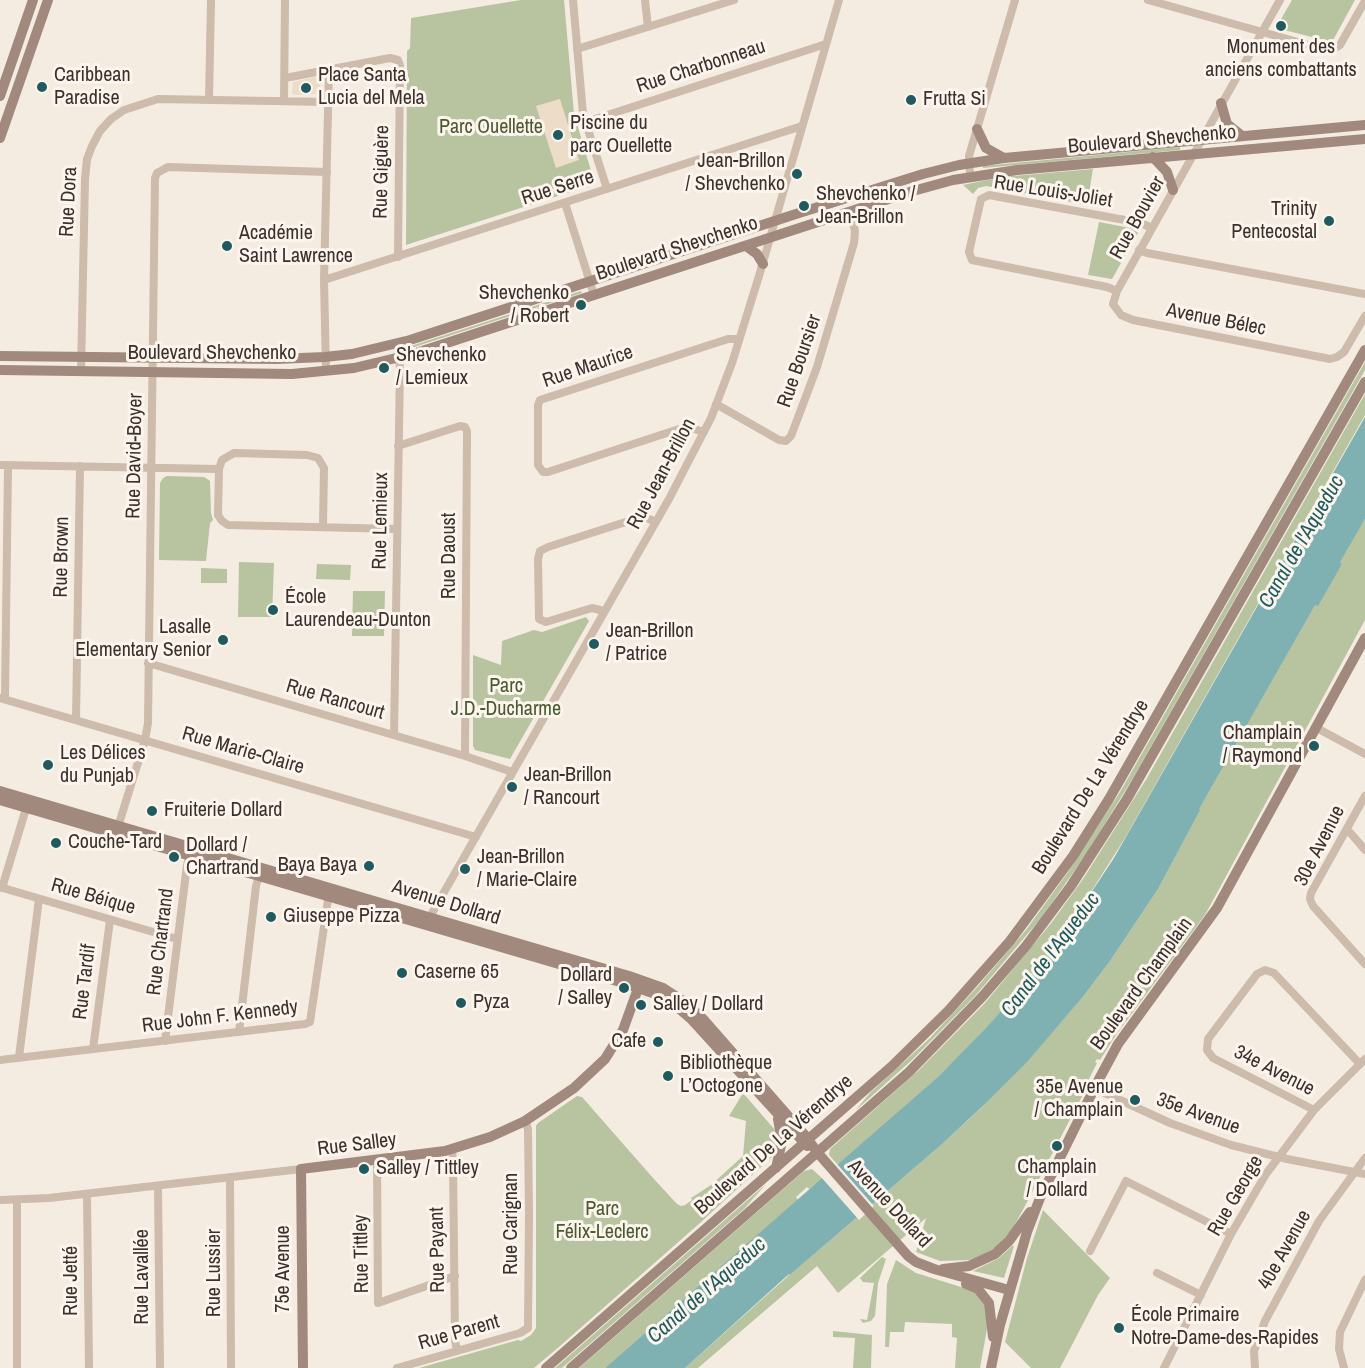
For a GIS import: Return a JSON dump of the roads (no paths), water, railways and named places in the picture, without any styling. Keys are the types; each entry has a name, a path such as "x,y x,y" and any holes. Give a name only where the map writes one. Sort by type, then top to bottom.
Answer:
{"main road":[{"path":"0,96 33,0"},
{"path":"0,138 48,0"},
{"path":"1221,103 1227,124 1242,136"},
{"name":"Boulevard Shevchenko","path":"0,356 276,360 325,357 397,344 923,174 968,163 1365,125"},
{"path":"977,129 986,148 1004,158"},
{"name":"Boulevard Shevchenko","path":"0,370 292,374 360,367 399,358 923,188 970,176 1364,139"},
{"path":"1153,158 1167,172 1173,190"},
{"path":"746,246 757,254 762,264"},
{"name":"Boulevard De La Vérendrye","path":"546,1368 896,1062 948,1011 1014,935 1073,856 1116,788 1365,350"},
{"name":"Boulevard De La Vérendrye","path":"571,1368 902,1078 962,1018 1018,956 1071,886 1134,787 1365,382"},
{"name":"Boulevard Champlain","path":"991,1368 1009,1290 1027,1232 1039,1200 1094,1088 1118,1044 1218,908 1365,638"},
{"name":"Avenue Dollard","path":"0,791 27,804"},
{"name":"Avenue Dollard","path":"0,800 27,804 668,990 695,1010 806,1142"},
{"name":"Avenue Dollard","path":"640,983 683,1012 777,1115 817,1152 908,1256 934,1269 1009,1290"},
{"name":"Rue Salley","path":"301,1169 452,1149 490,1137 525,1121 574,1088 605,1059 623,1030 640,983"},
{"path":"776,1168 782,1141 777,1115"},
{"name":"75e Avenue","path":"301,1169 303,1368"},
{"path":"934,1269 969,1266 995,1254 1009,1241 1039,1200"},
{"path":"934,1269 945,1278 973,1286 983,1293 991,1309 994,1348"}],"street":[{"path":"209,100 211,0"},
{"path":"284,101 285,0"},
{"path":"573,0 584,114 607,189"},
{"path":"645,0 648,27"},
{"path":"577,49 718,2 734,0"},
{"name":"Rue Jean-Brillon","path":"427,921 656,522 704,432 740,339 839,0"},
{"path":"970,176 968,163 1015,0"},
{"path":"1148,0 1260,33 1332,51 1342,42 1365,1"},
{"name":"Rue Bouvier","path":"1117,291 1278,1"},
{"name":"Rue Charbonneau","path":"586,122 826,44"},
{"name":"Rue Giguère","path":"285,78 390,58 396,59 399,63 398,257"},
{"path":"326,371 324,280 329,70"},
{"name":"Rue Dora","path":"81,371 84,179 92,146 100,131 111,119 124,110 158,99 328,102"},
{"name":"Rue Serre","path":"324,280 802,126"},
{"name":"Rue David-Boyer","path":"117,830 145,740 148,723 155,178 157,173 168,168 327,172"},
{"name":"Rue Louis-Joliet","path":"1117,291 1107,287 972,260 969,252 981,199 989,195 1152,228"},
{"path":"565,203 594,295"},
{"name":"Rue Boursier","path":"716,404 779,440 786,441 791,436 817,367 855,240 850,212"},
{"path":"1139,250 1365,294"},
{"name":"Avenue Bélec","path":"1117,291 1113,302 1115,309 1122,316 1133,320 1332,359 1344,352 1365,316"},
{"name":"Rue Maurice","path":"704,432 691,428 679,429 548,472 543,472 538,465 538,405 540,400 728,339 740,339"},
{"name":"Rue Lemieux","path":"394,735 399,358 397,344"},
{"name":"Rue Daoust","path":"398,446 460,426 465,427 467,431 465,756"},
{"path":"323,527 324,468 318,458 307,455 234,453 222,460 219,470 218,515 225,524 232,525 323,527 397,528"},
{"path":"3,699 4,465 219,470"},
{"name":"Rue Brown","path":"76,720 80,466"},
{"path":"604,611 592,608 546,622 539,619 538,559 540,551 638,518 647,518 656,522"},
{"name":"Rue Rancourt","path":"148,663 465,756 512,772"},
{"name":"Rue Marie-Claire","path":"3,699 476,837"},
{"path":"1315,727 1365,754"},
{"name":"30e Avenue","path":"1365,796 1311,893 1310,899 1313,906 1365,964"},
{"path":"1,888 27,804"},
{"path":"1347,829 1365,850"},
{"name":"Rue Chartrand","path":"165,1041 190,851"},
{"path":"239,1032 260,872"},
{"name":"Rue Béique","path":"1,888 177,939"},
{"name":"Rue John F. Kennedy","path":"0,1060 310,1022 329,892"},
{"path":"20,1057 39,899"},
{"name":"Rue Tardif","path":"93,1049 110,920"},
{"name":"34e Avenue","path":"1314,1110 1213,1058 1206,1050 1208,1039 1257,975 1265,970 1274,973 1362,1061"},
{"name":"Rue George","path":"1164,1368 1231,1234 1260,1184 1314,1110 1362,1061"},
{"name":"35e Avenue","path":"1094,1088 1198,1134 1278,1157 1365,1174"},
{"name":"Rue Carignan","path":"525,1121 528,1129 528,1328"},
{"name":"Rue Payant","path":"452,1149 457,1351"},
{"name":"40e Avenue","path":"1255,1368 1254,1351 1260,1330 1314,1228 1365,1158"},
{"name":"Rue Tittley","path":"377,1160 378,1303 455,1276"},
{"name":"Rue Salley","path":"0,1200 87,1194 301,1169"},
{"name":"Rue Lussier","path":"230,1177 231,1368"},
{"path":"1090,1251 1126,1181 1231,1234"},
{"name":"Rue Lavallée","path":"158,1186 160,1368"},
{"name":"Rue Jetté","path":"87,1194 89,1368"},
{"path":"17,1200 18,1368"},
{"path":"1157,1273 1201,1295"},
{"path":"1344,1368 1339,1349 1340,1332 1365,1280"},
{"name":"Rue Parent","path":"397,1368 520,1334 528,1328"}],"water":[{"name":"Canal de l'Aqueduc","path":"1365,417 1365,519 1318,606 1315,605 1199,809 1158,889 1110,961 1082,998 1026,1063 985,1104 941,1145 789,1274 685,1368 605,1368 940,1075 1035,974 1114,858"}],"place":[{"name":"Monument des anciens combattants","path":"1281,26"},
{"name":"Caribbean Paradise","path":"42,87"},
{"name":"Place Santa Lucia del Mela","path":"306,88"},
{"name":"Frutta Si","path":"911,100"},
{"name":"Piscine du parc Ouellette","path":"558,135"},
{"name":"Jean-Brillon / Shevchenko","path":"797,174"},
{"name":"Shevchenko / Jean-Brillon","path":"804,206"},
{"name":"Trinity Pentecostal","path":"1329,221"},
{"name":"Académie Saint Lawrence","path":"227,246"},
{"name":"Shevchenko / Robert","path":"581,305"},
{"name":"Shevchenko / Lemieux","path":"384,368"},
{"name":"École Laurendeau-Dunton","path":"273,610"},
{"name":"Lasalle Elementary Senior","path":"223,640"},
{"name":"Jean-Brillon / Patrice","path":"594,644"},
{"name":"Champlain / Raymond","path":"1314,746"},
{"name":"Les Délices du Punjab","path":"48,765"},
{"name":"Jean-Brillon / Rancourt","path":"512,787"},
{"name":"Fruiterie Dollard","path":"152,811"},
{"name":"Couche-Tard","path":"56,843"},
{"name":"Dollard / Chartrand","path":"174,857"},
{"name":"Baya Baya","path":"369,866"},
{"name":"Jean-Brillon / Marie-Claire","path":"465,869"},
{"name":"Giuseppe Pizza","path":"271,917"},
{"name":"Caserne 65","path":"402,973"},
{"name":"Dollard / Salley","path":"624,988"},
{"name":"Pyza","path":"461,1003"},
{"name":"Salley / Dollard","path":"641,1005"},
{"name":"Cafe","path":"658,1042"},
{"name":"Bibliothèque L’Octogone","path":"668,1076"},
{"name":"35e Avenue / Champlain","path":"1135,1100"},
{"name":"Champlain / Dollard","path":"1057,1146"},
{"name":"Salley / Tittley","path":"364,1169"},
{"name":"École Primaire Notre-Dame-des-Rapides","path":"1119,1328"}],"park label":[{"name":"Parc Ouellette","path":"491,128"},
{"name":"Parc J.D.-Ducharme","path":"506,698"},
{"name":"Parc Félix-Leclerc","path":"602,1222"}]}
